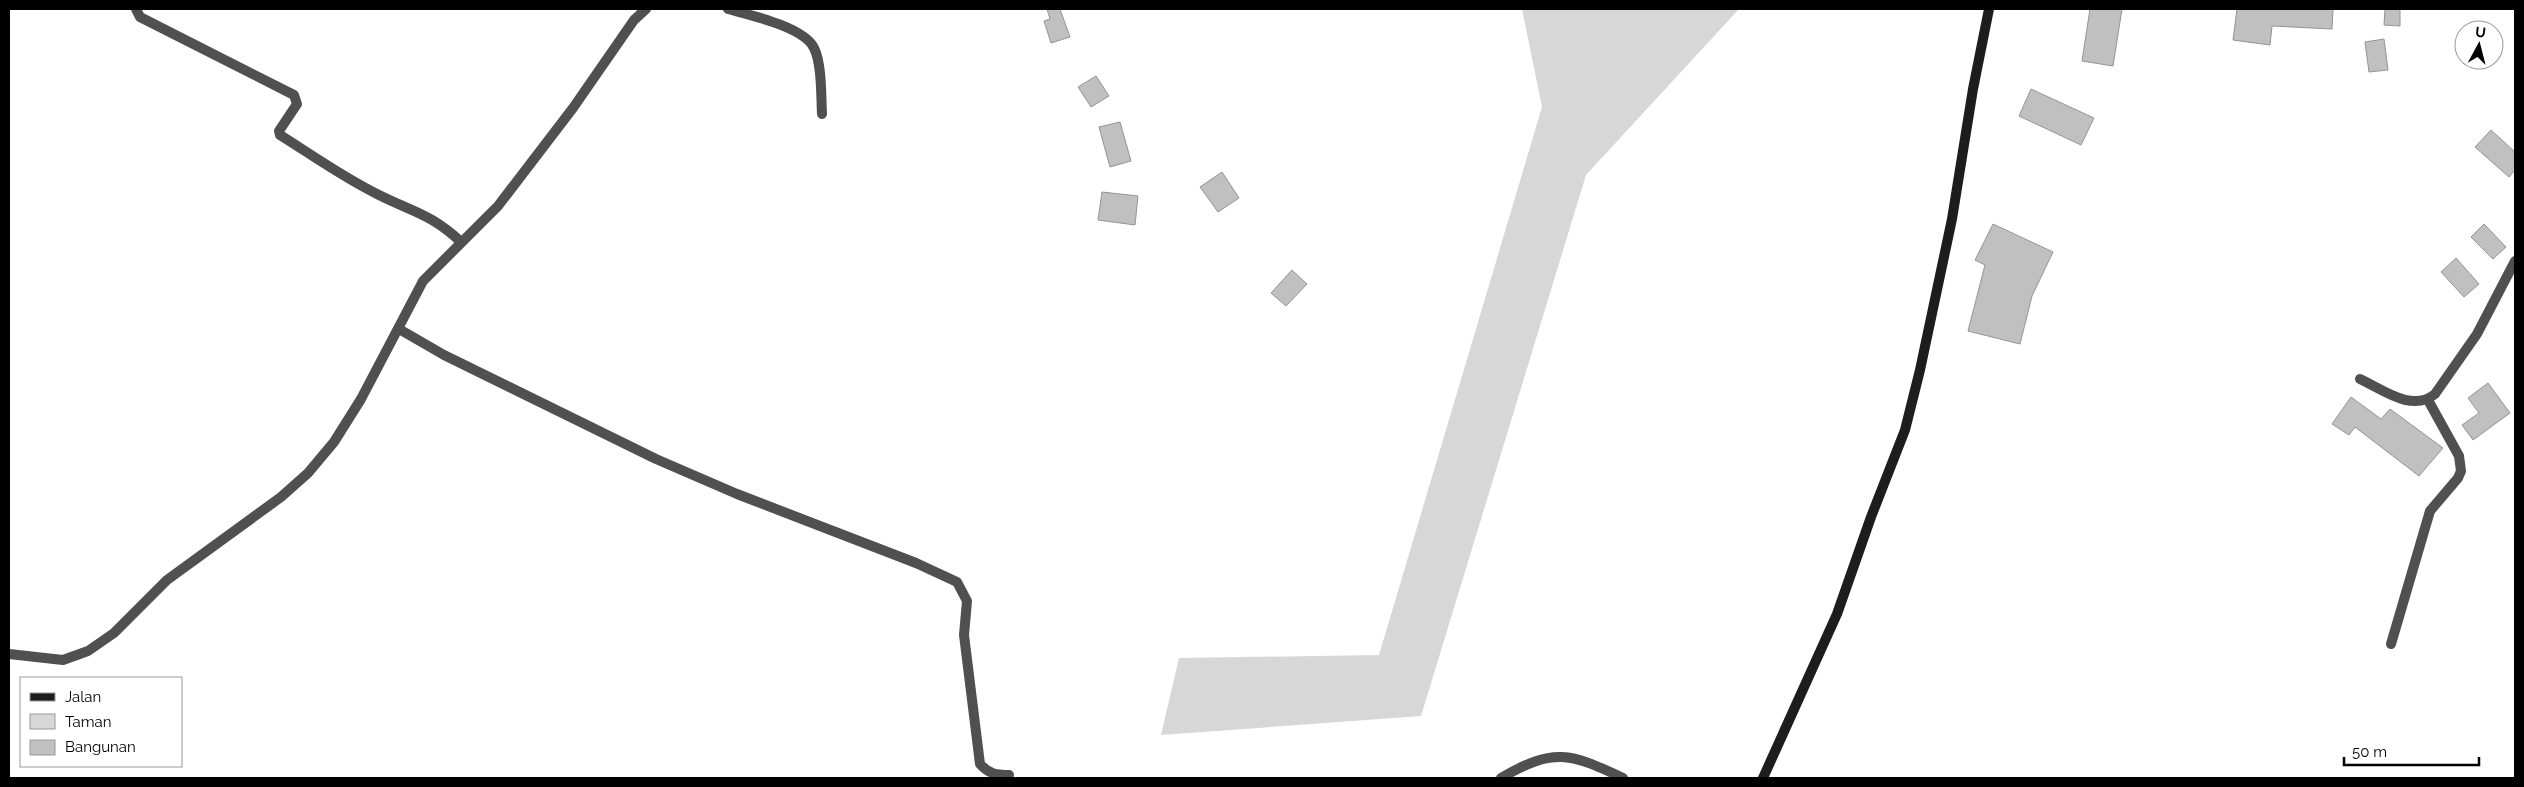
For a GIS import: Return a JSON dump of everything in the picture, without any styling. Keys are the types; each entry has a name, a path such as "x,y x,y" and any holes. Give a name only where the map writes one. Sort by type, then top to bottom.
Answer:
{"street":[{"path":"136,9 140,17 294,95 297,104 279,131 280,135 379,195 403,204 442,224 461,242"},
{"path":"9,654 63,660 88,651 114,633 167,580 280,497 308,473 334,442 399,329 423,281 498,206 573,108 634,20 646,9"},
{"path":"728,9 795,30 814,47 818,57 822,114"},
{"path":"1764,778 1837,614 1871,517 1905,430 1920,370 1952,219 1973,89 1989,9"},
{"path":"2360,379 2408,401 2428,400 2435,394 2478,334 2515,261"},
{"path":"399,329 444,355 656,459 737,494 916,563 957,582 967,601 964,635 980,764 994,775 1009,775"},
{"path":"2391,644 2426,520 2436,502 2458,478 2461,471 2459,456 2428,400"},
{"path":"1501,778 1535,761 1556,757 1583,760 1623,778"}],"green space":[{"path":"1522,9 1739,9 1586,175 1421,716 1161,735 1179,658 1379,655 1542,107"}],"building":[{"path":"1047,9 1060,9 1070,37 1051,43 1044,21 1050,19"},
{"path":"2090,9 2122,9 2113,66 2082,61"},
{"path":"2237,9 2333,9 2332,29 2272,26 2270,45 2233,40"},
{"path":"2385,9 2400,9 2400,26 2384,25"},
{"path":"2384,39 2388,70 2369,72 2365,42"},
{"path":"1096,76 1109,96 1091,107 1078,87"},
{"path":"2031,89 2094,118 2081,145 2019,116"},
{"path":"1120,122 1131,161 1110,167 1099,127"},
{"path":"2491,130 2515,152 2515,170 2509,177 2475,147"},
{"path":"1222,172 1239,198 1218,212 1200,187"},
{"path":"1102,192 1138,196 1135,225 1098,220"},
{"path":"1993,224 2053,252 2032,296 2020,344 1968,331 1985,265 1975,260"},
{"path":"2484,224 2506,247 2493,259 2471,237"},
{"path":"2456,258 2479,284 2464,297 2441,272"},
{"path":"1292,270 1307,284 1286,306 1271,293"},
{"path":"2488,383 2510,413 2473,440 2462,425 2479,413 2468,398"},
{"path":"2351,397 2381,419 2390,409 2443,448 2419,476 2355,427 2349,435 2332,424"}]}
